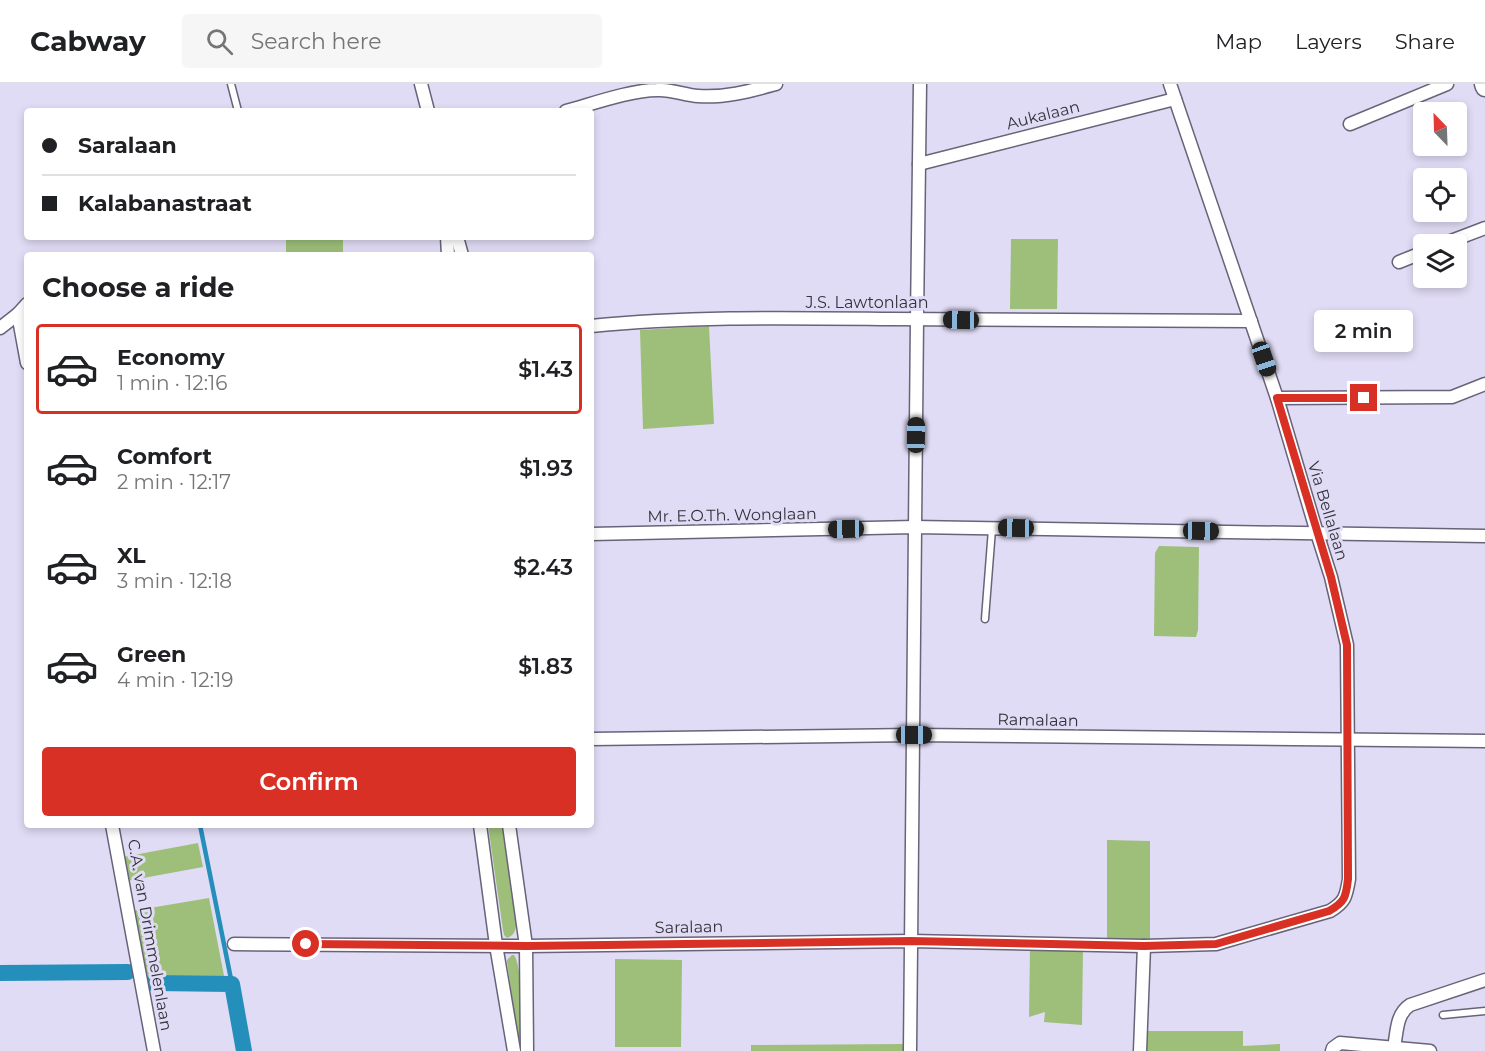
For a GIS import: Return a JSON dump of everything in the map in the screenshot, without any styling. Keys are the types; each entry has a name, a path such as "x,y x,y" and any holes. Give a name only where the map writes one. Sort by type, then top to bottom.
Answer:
{"street":[{"path":"421,84 427,108"},
{"path":"577,108 630,94 657,90 698,96 716,96 736,94 776,84"},
{"path":"910,1051 920,84"},
{"name":"Via Bellalaan","path":"1144,946 1216,944 1329,911 1341,904 1347,892 1348,879 1347,645 1331,577 1277,398 1170,84"},
{"path":"1350,124 1447,84"},
{"name":"Aukalaan","path":"919,164 1175,99"},
{"path":"1467,235 1485,228"},
{"path":"1399,262 1413,256"},
{"path":"0,328 24,307"},
{"path":"18,314 24,347"},
{"name":"J.S. Lawtonlaan","path":"594,326 639,321 729,318 1251,321"},
{"path":"1277,398 1452,398 1485,384"},
{"name":"Mr. E.O.Th. Wonglaan","path":"594,534 915,527 1485,536"},
{"name":"Ramalaan","path":"594,739 914,735 1485,741"},
{"name":"C.A. van Drimmelenlaan","path":"113,828 154,1051"},
{"path":"480,828 496,945 514,1051"},
{"path":"509,828 526,946 527,1051"},
{"name":"Saralaan","path":"234,944 526,946 911,941 1144,946"},
{"path":"1140,1051 1144,946"},
{"path":"1394,1048 1400,1016 1404,1009 1485,980"},
{"path":"1332,1051 1340,1043 1430,1051"}],"lane":[{"path":"231,84 237,108"},
{"path":"985,619 992,528"},
{"path":"1443,1015 1485,1011"}],"green space":[{"path":"1011,239 1058,239 1057,309 1010,309"},
{"path":"286,240 343,240 343,252 286,252"},
{"path":"709,326 714,424 643,429 640,330"},
{"path":"1159,546 1199,547 1196,637 1154,636 1155,553"},
{"path":"488,828 502,828 516,925 514,933 507,938 503,930"},
{"path":"1107,840 1150,841 1150,941 1107,938"},
{"path":"198,843 203,867 127,881 123,857"},
{"path":"209,898 225,981 170,981 167,976 145,977 132,911"},
{"path":"1030,948 1083,948 1082,1025 1044,1022 1045,1012 1029,1017"},
{"path":"512,955 517,961 520,982 521,1038 518,1039 507,962"},
{"path":"615,959 682,960 681,1047 615,1047"},
{"path":"1146,1031 1243,1031 1243,1046 1280,1044 1280,1051 1146,1051"},
{"path":"905,1044 904,1051 751,1051 751,1045"}],"waterway":[{"path":"201,828 232,984"},
{"path":"0,973 128,972"},
{"path":"153,983 232,984 244,1051"}],"route":[{"path":"306,944 526,946 911,941 1144,946 1216,944 1329,911 1341,904 1347,892 1348,879 1347,645 1331,577 1277,398 1364,398"}]}
